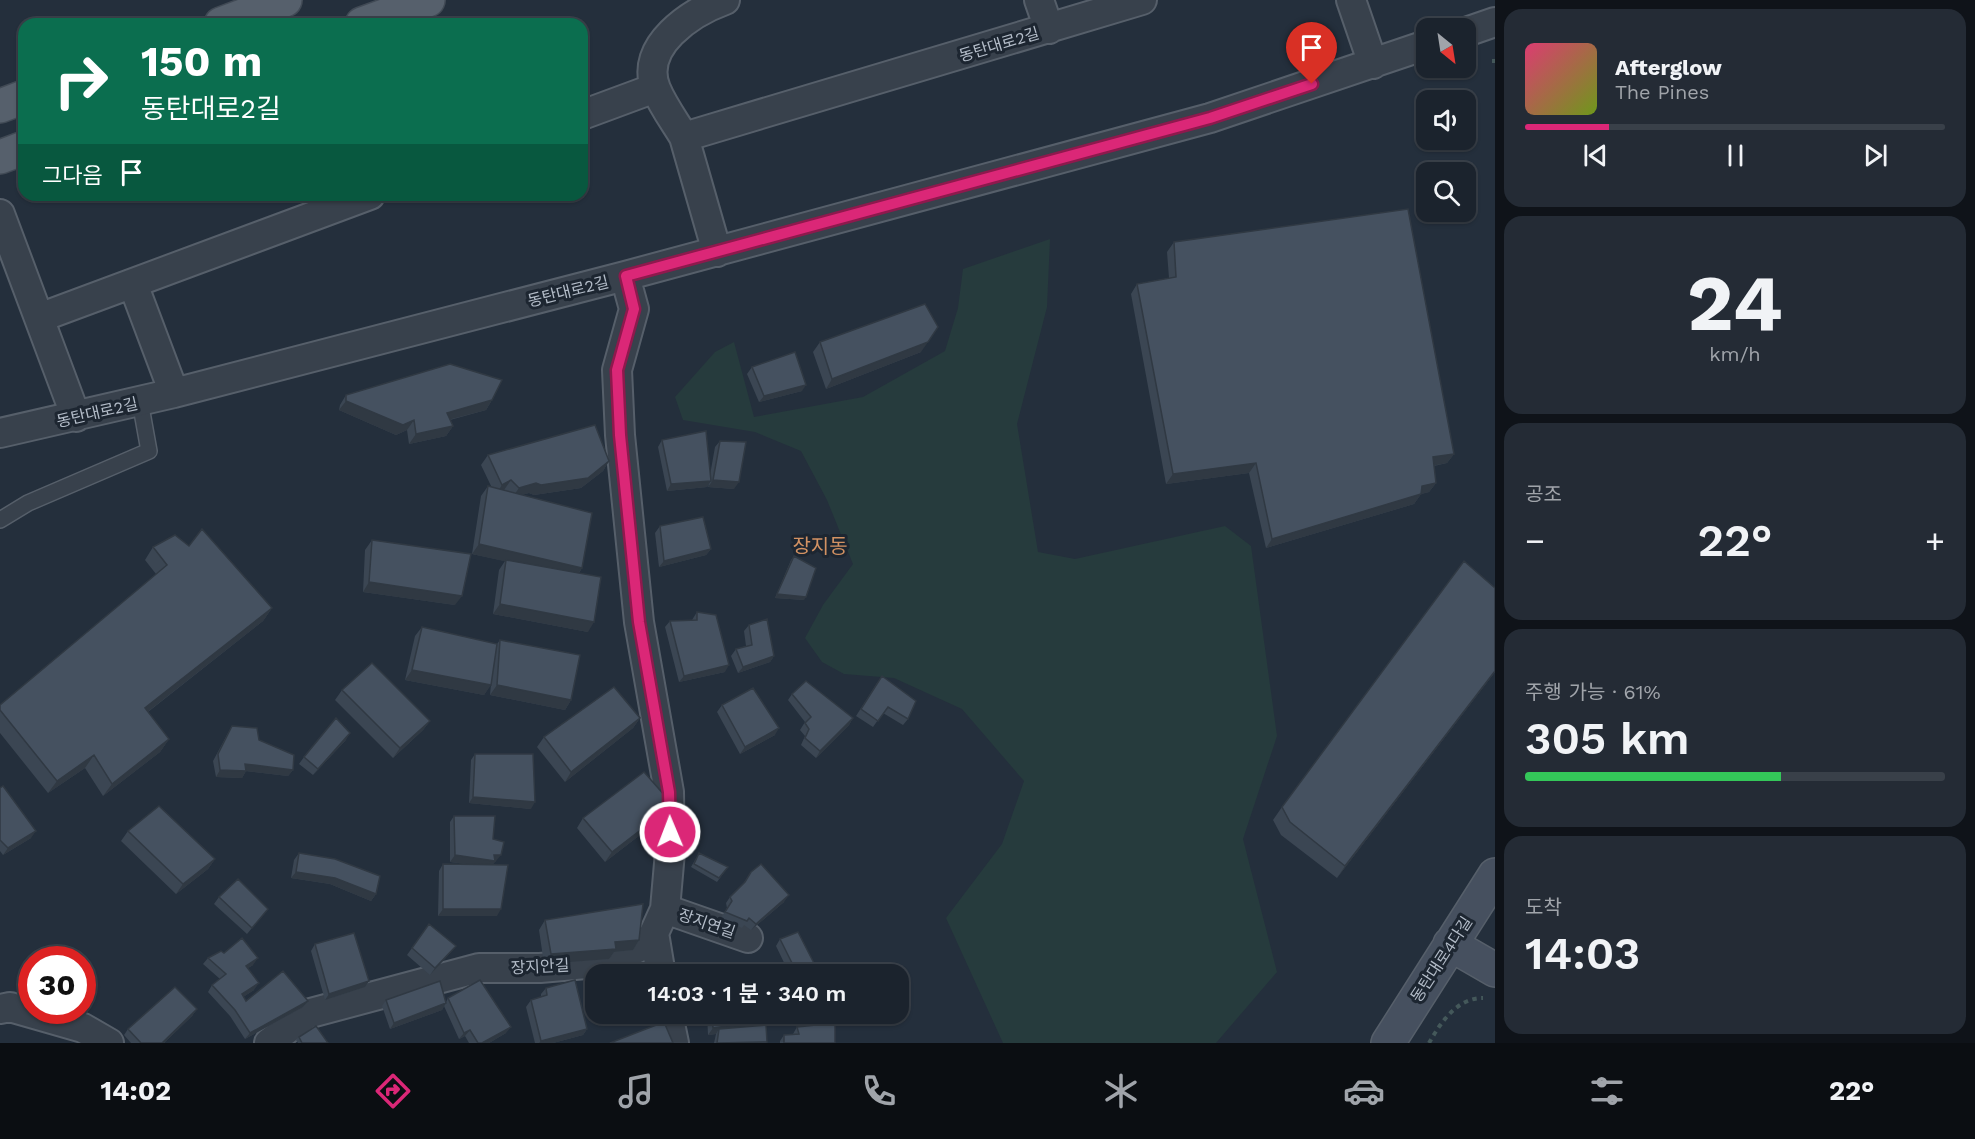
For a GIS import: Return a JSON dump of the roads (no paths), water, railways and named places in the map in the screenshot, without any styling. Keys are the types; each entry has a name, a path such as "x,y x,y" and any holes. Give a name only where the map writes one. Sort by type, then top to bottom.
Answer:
{"main road":[{"path":"237,18 285,0"},
{"path":"378,18 428,0"},
{"path":"0,106 18,99"},
{"path":"0,157 18,150"}],"street":[{"path":"717,252 684,137 655,88 652,66 670,32 709,6 725,0"},
{"path":"1039,0 1050,29"},
{"name":"동탄대로2길","path":"684,137 1142,0"},
{"path":"1351,0 1373,64"},
{"path":"1476,29 1495,22"},
{"name":"동탄대로2길","path":"0,433 174,393 717,252 1210,118 1416,49"},
{"path":"588,113 655,88"},
{"path":"39,318 354,201"},
{"path":"0,214 76,417"},
{"path":"626,276 634,309 617,370 620,435 639,622 669,792 670,852 660,921"},
{"path":"133,284 174,393"},
{"name":"동탄대로4다길","path":"1390,1042 1495,875"},
{"name":"장지연길","path":"661,964 660,921 719,926 748,938"},
{"name":"장지안길","path":"269,1043 307,1014 393,989 479,968 540,968 609,962 650,942 660,921"},
{"path":"1450,944 1492,984"},
{"path":"0,1009 10,1007 61,1021 83,1028 109,1043"},
{"path":"670,1024 674,1043"}],"lane":[{"path":"0,520 28,503 149,451 140,401"}],"district":[{"name":"장지동","path":"820,546"}]}
